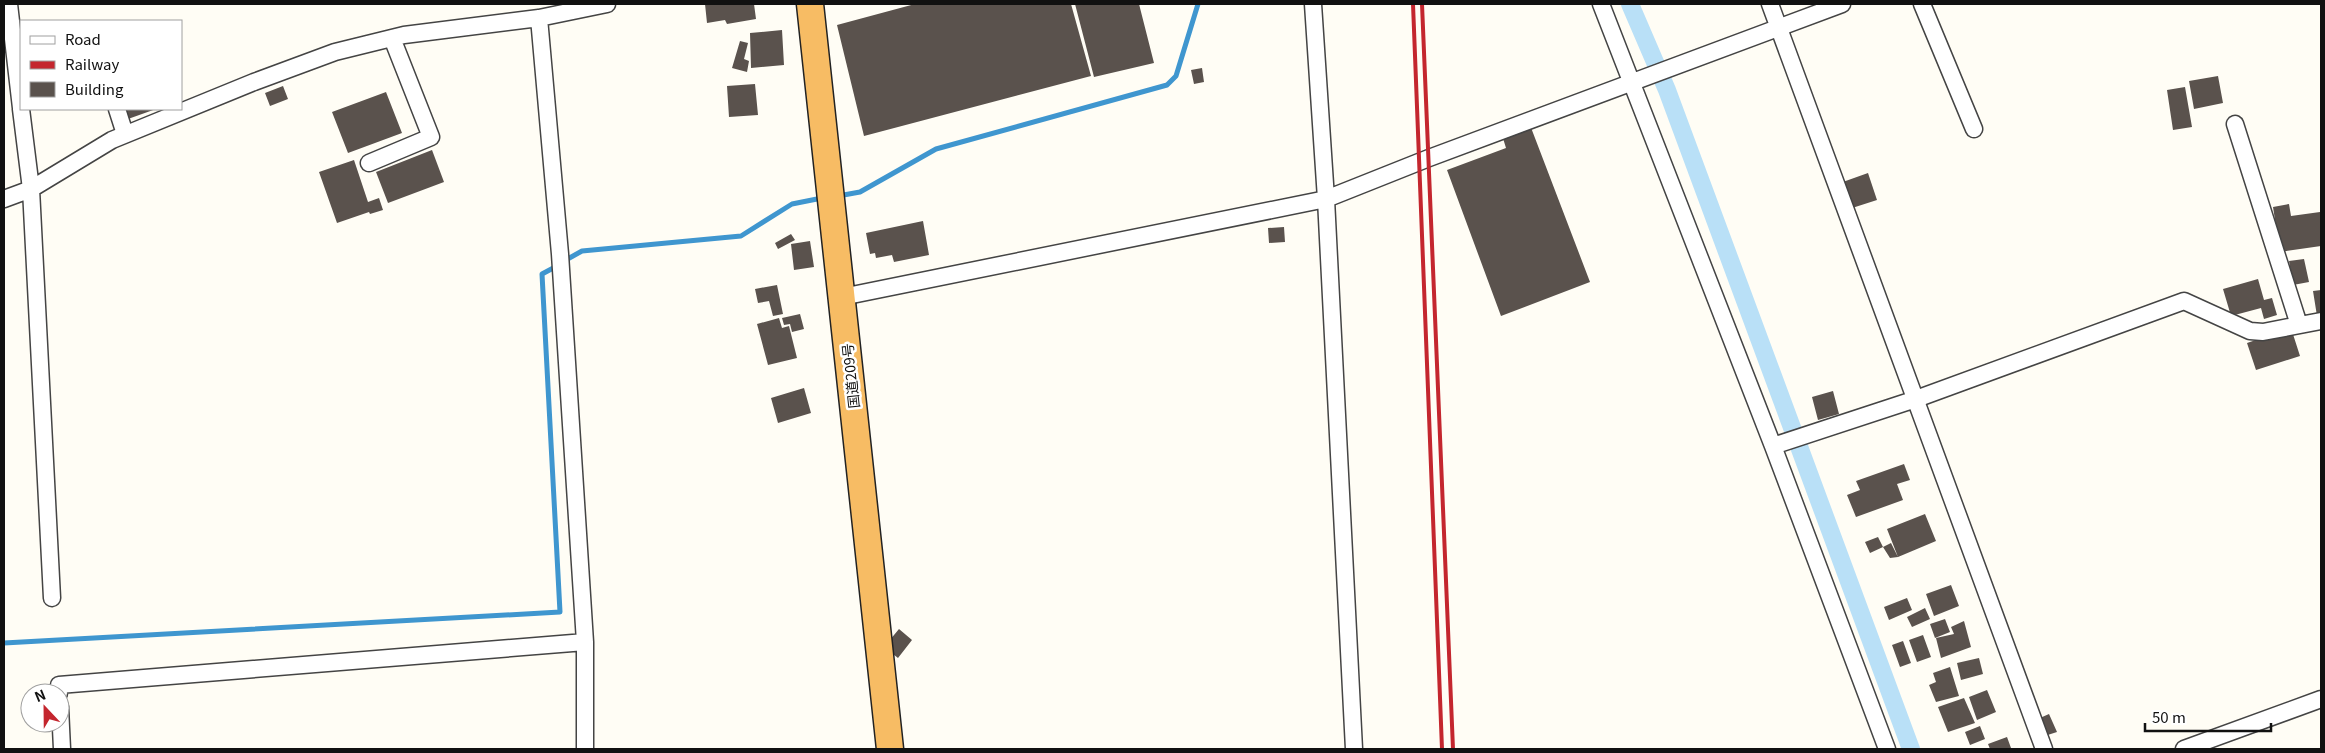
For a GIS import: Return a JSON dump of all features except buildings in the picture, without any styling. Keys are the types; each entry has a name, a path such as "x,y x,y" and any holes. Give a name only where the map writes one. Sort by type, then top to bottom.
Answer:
{"highway":[{"name":"国道209号","path":"810,4 890,749"}],"street":[{"path":"9,4 20,100"},
{"path":"17,194 125,134 254,82 335,52 392,38 539,18 607,4"},
{"path":"1313,4 1326,199 1354,749"},
{"path":"1601,4 1773,446 1887,749"},
{"path":"1770,4 2044,749"},
{"path":"842,297 1326,199 1429,158 1842,4"},
{"path":"1922,4 1974,129"},
{"path":"539,18 560,262 586,642 585,749"},
{"path":"369,163 431,137 392,38"},
{"path":"21,110 17,194 52,598"},
{"path":"117,110 125,134"},
{"path":"2235,124 2299,325"},
{"path":"1773,446 1916,399 2184,302 2250,331 2263,332 2321,321"},
{"path":"70,683 586,642"},
{"path":"2184,749 2321,699"},
{"path":"61,733 62,749"}],"waterway":[{"path":"838,196 860,192 936,149 1167,85 1176,76 1198,4"},
{"path":"1630,4 1667,90 1911,749"},
{"path":"564,261 582,251 741,236 792,204 822,198"},
{"path":"4,643 560,612 542,274 557,266"}],"railway":[{"path":"1413,4 1442,749"},
{"path":"1422,4 1453,749"}]}
